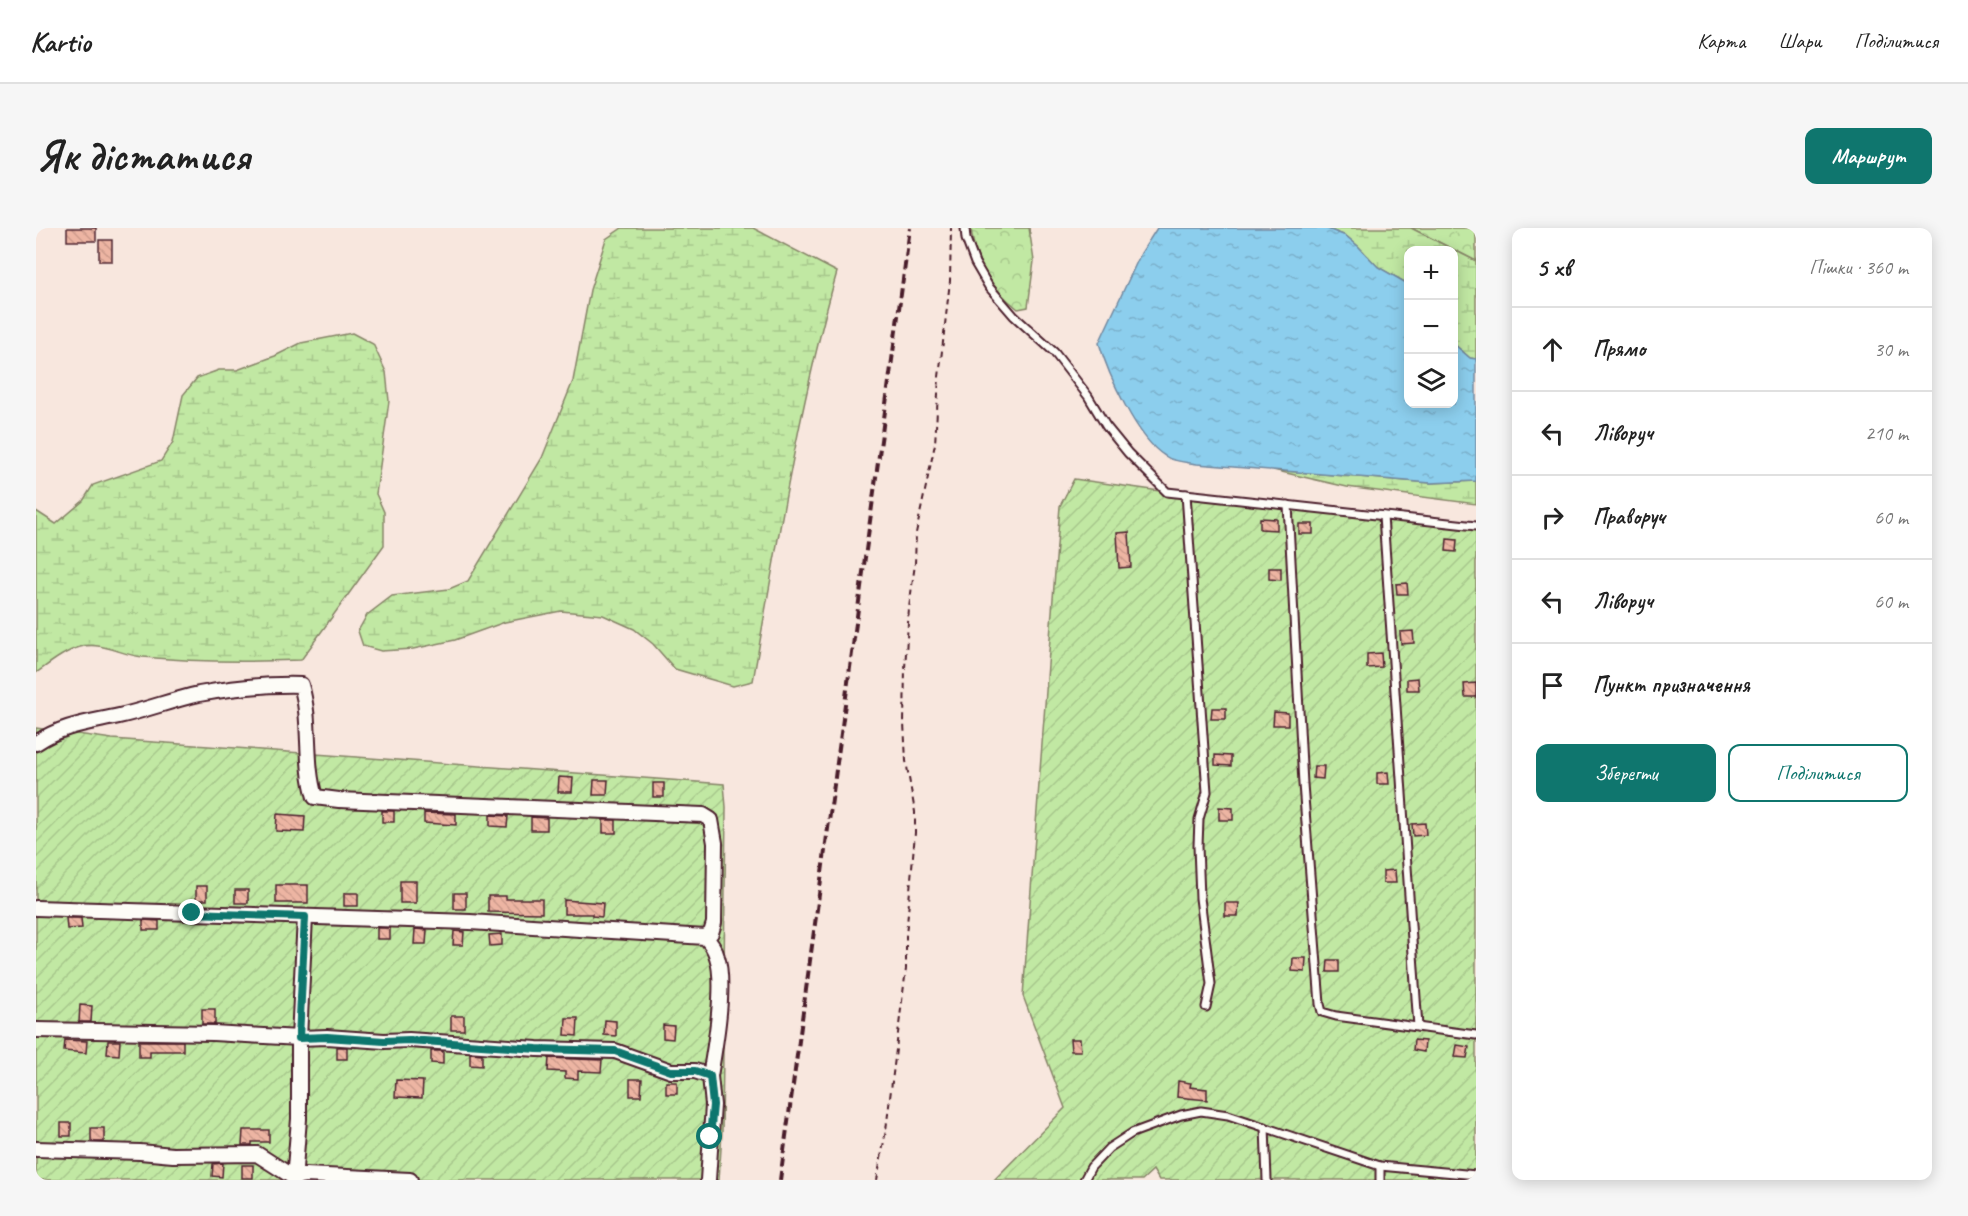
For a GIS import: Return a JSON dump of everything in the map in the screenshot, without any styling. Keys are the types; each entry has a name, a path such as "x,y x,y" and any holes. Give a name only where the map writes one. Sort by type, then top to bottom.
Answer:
{"street":[{"path":"36,743 47,736 87,721 118,716 200,694 243,688 301,685 307,709 311,777 315,797 339,801 703,815 711,820 715,843 714,923 711,933 705,937 470,922 36,908"},
{"path":"293,1178 299,1119 299,1038 305,917"},
{"path":"705,937 713,946 718,960 719,981 718,1022 710,1076 713,1105 708,1180"},
{"path":"36,1030 327,1037 615,1051 671,1071 695,1071 710,1076"},
{"path":"36,1149 173,1155 257,1154 293,1178 306,1175 410,1180"}],"lane":[{"path":"965,228 966,239 975,263 989,287 1014,316 1054,352 1088,396 1106,426 1128,453 1167,492 1476,526"},
{"path":"1186,494 1207,792 1199,819 1198,846 1200,897 1211,984 1206,1007"},
{"path":"1288,505 1303,784 1322,1012 1327,1015 1476,1035"},
{"path":"1383,516 1418,1027"},
{"path":"1084,1180 1090,1167 1109,1148 1132,1133 1181,1115 1201,1111 1228,1115 1380,1166 1476,1175"},
{"path":"1265,1127 1267,1180"},
{"path":"1380,1166 1380,1180"}],"path":[{"path":"877,1180 886,1130 906,969 906,936 915,812 906,760 905,668 916,533 935,444 939,377 950,281 951,228"}],"green space":[{"path":"622,228 753,228 837,272 800,424 753,681 733,686 675,669 653,644 634,629 603,615 561,611 505,622 455,640 413,649 381,651 363,646 358,631 367,615 392,596 449,589 468,581 542,458 573,381 590,290 606,239"},
{"path":"971,228 1029,228 1034,261 1028,307 1018,309 992,283 980,263"},
{"path":"1325,228 1411,228 1446,246 1404,246 1404,282 1378,267 1346,236"},
{"path":"1411,228 1476,228 1476,261 1458,252 1458,246 1446,246"},
{"path":"1458,252 1476,261 1476,359 1470,358 1458,348"},
{"path":"352,333 373,344 386,372 389,401 376,494 384,512 384,545 301,660 163,659 135,656 104,647 88,646 80,647 56,658 36,673 36,511 56,524 83,501 93,485 161,461 173,442 183,395 197,378 219,370 237,370 275,356 301,343"},
{"path":"1273,470 1431,483 1476,481 1476,504 1347,487"},
{"path":"1074,479 1167,492 1476,526 1476,1180 1159,1180 1153,1170 1142,1180 994,1180 1065,1108 1023,996 1060,506"},
{"path":"36,728 112,739 724,784 726,807 722,1132 719,1180 36,1180"}],"water":[{"path":"1157,228 1325,228 1346,236 1378,267 1404,282 1404,408 1458,408 1458,348 1470,358 1476,359 1476,481 1431,483 1197,464 1176,461 1165,456 1154,448 1134,421 1116,388 1099,343 1141,253"}],"building":[{"path":"67,228 96,228 96,241 67,241"},
{"path":"99,240 112,240 112,261 99,261"},
{"path":"1260,518 1277,519 1277,530 1260,529"},
{"path":"1299,524 1313,524 1313,534 1299,534"},
{"path":"1129,532 1131,567 1119,568 1117,533"},
{"path":"1447,539 1457,540 1456,552 1446,551"},
{"path":"1269,568 1281,568 1281,580 1269,579"},
{"path":"1407,583 1408,594 1397,594 1396,584"},
{"path":"1413,631 1414,643 1401,644 1400,632"},
{"path":"1381,653 1382,667 1367,668 1367,654"},
{"path":"1418,678 1419,690 1407,690 1407,679"},
{"path":"1476,683 1476,697 1465,697 1464,684"},
{"path":"1212,708 1226,708 1226,719 1211,719"},
{"path":"1274,712 1288,713 1288,725 1273,725"},
{"path":"1215,755 1231,756 1231,766 1215,765"},
{"path":"1314,766 1324,766 1323,779 1313,778"},
{"path":"1388,772 1389,784 1377,784 1377,773"},
{"path":"559,777 573,778 572,792 558,792"},
{"path":"594,780 608,780 607,795 593,795"},
{"path":"653,783 664,783 664,797 653,797"},
{"path":"1219,807 1233,808 1233,820 1219,820"},
{"path":"382,811 394,811 394,822 382,822"},
{"path":"424,813 456,814 456,825 424,823"},
{"path":"277,814 305,816 304,832 276,831"},
{"path":"490,815 508,816 507,827 490,826"},
{"path":"531,817 547,818 547,830 531,830"},
{"path":"603,820 616,820 616,833 603,833"},
{"path":"1425,823 1426,835 1413,836 1412,824"},
{"path":"1395,870 1396,883 1383,883 1383,871"},
{"path":"400,881 416,881 416,903 400,903"},
{"path":"276,885 308,885 308,903 276,903"},
{"path":"196,886 207,886 207,900 196,900"},
{"path":"235,890 248,890 248,903 235,903"},
{"path":"344,893 358,893 358,906 344,906"},
{"path":"454,893 466,893 466,909 454,909"},
{"path":"488,896 506,896 506,899 542,899 542,913 488,912"},
{"path":"564,900 603,903 602,917 592,916 592,914 564,914"},
{"path":"1225,903 1239,903 1238,916 1225,916"},
{"path":"66,918 81,918 82,928 67,929"},
{"path":"143,920 159,921 159,930 143,930"},
{"path":"377,928 390,928 390,939 377,939"},
{"path":"415,929 427,930 426,944 414,944"},
{"path":"454,931 464,932 463,945 453,945"},
{"path":"502,934 502,945 490,946 489,935"},
{"path":"1293,958 1306,958 1305,972 1292,971"},
{"path":"1328,960 1339,960 1339,972 1327,972"},
{"path":"80,1005 92,1006 91,1022 79,1022"},
{"path":"202,1009 215,1009 215,1024 202,1024"},
{"path":"451,1016 464,1016 464,1030 451,1030"},
{"path":"566,1018 578,1018 577,1036 565,1035"},
{"path":"605,1020 616,1021 616,1036 604,1035"},
{"path":"663,1025 674,1026 673,1039 663,1038"},
{"path":"1070,1039 1080,1039 1081,1051 1071,1051"},
{"path":"65,1040 87,1041 86,1053 64,1051"},
{"path":"1414,1040 1425,1041 1424,1052 1413,1050"},
{"path":"108,1041 120,1041 119,1055 107,1054"},
{"path":"139,1041 183,1041 183,1051 150,1051 150,1057 139,1057"},
{"path":"1457,1045 1469,1047 1467,1058 1455,1057"},
{"path":"337,1047 347,1047 347,1059 337,1059"},
{"path":"431,1051 443,1051 443,1064 431,1063"},
{"path":"470,1053 482,1054 482,1066 470,1065"},
{"path":"549,1058 602,1060 601,1072 578,1071 578,1079 565,1078 565,1072 548,1071"},
{"path":"630,1079 642,1079 641,1096 630,1096"},
{"path":"396,1080 423,1081 422,1098 395,1097"},
{"path":"1178,1081 1191,1083 1190,1087 1207,1089 1207,1100 1177,1097"},
{"path":"666,1082 677,1082 677,1094 666,1094"},
{"path":"61,1123 71,1123 71,1136 61,1136"},
{"path":"91,1128 104,1128 104,1142 91,1142"},
{"path":"243,1130 269,1130 269,1142 252,1142 252,1145 242,1145"},
{"path":"223,1163 222,1177 212,1176 213,1164"},
{"path":"242,1165 253,1165 253,1178 242,1178"}],"railway":[{"path":"780,1180 910,228"}],"route":[{"path":"192,913 305,917 299,998 299,1038 409,1040 537,1049 615,1051 671,1071 695,1071 710,1076 713,1105 710,1137"}]}
